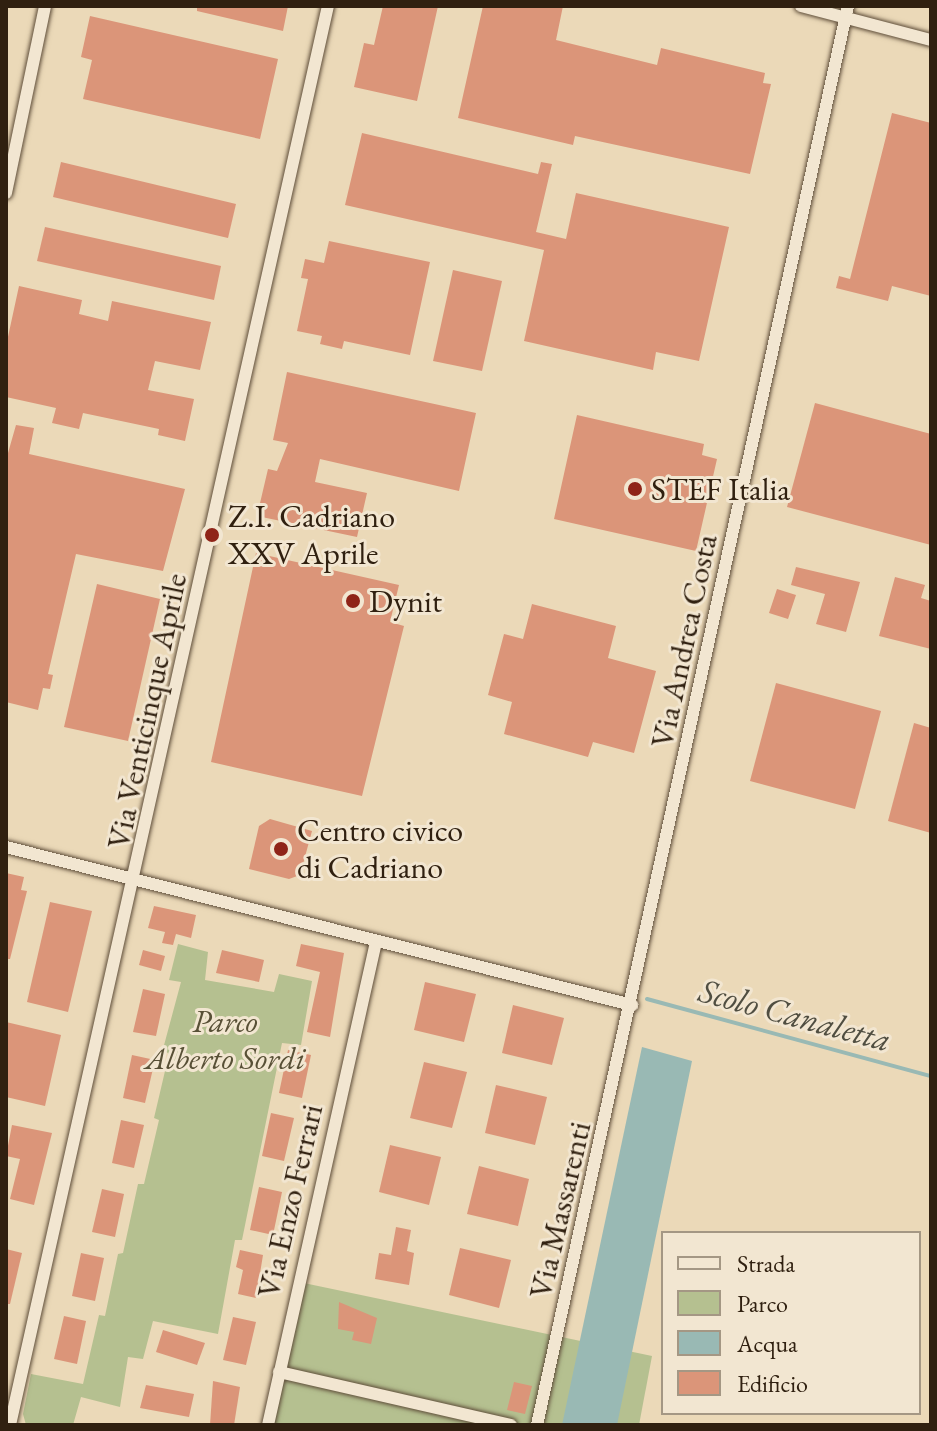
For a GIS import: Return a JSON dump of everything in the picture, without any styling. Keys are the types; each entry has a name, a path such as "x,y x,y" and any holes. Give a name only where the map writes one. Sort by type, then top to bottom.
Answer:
{"street":[{"path":"6,193 45,6"},
{"name":"Via Venticinque Aprile","path":"10,1425 136,879 328,6"},
{"path":"801,6 847,12 931,40"},
{"name":"Via Andrea Costa","path":"632,1005 847,12"},
{"path":"6,847 632,1005"},
{"name":"Via Enzo Ferrari","path":"268,1425 376,941"},
{"name":"Via Massarenti","path":"537,1425 632,1005"},
{"path":"279,1372 511,1425"}],"green space":[{"name":"Parco Alberto Sordi","path":"178,944 208,952 205,980 274,992 279,974 312,981 301,1045 282,1043 242,1240 235,1240 218,1334 153,1321 143,1359 128,1357 120,1407 81,1397 73,1425 26,1425 23,1414 31,1374 83,1384 99,1315 105,1316 118,1254 123,1253 138,1184 144,1184 159,1120 154,1118 169,1054 163,1049 181,982 169,980"},
{"path":"299,1282 652,1356 639,1425 262,1425"}],"water":[{"path":"642,1047 692,1061 617,1425 562,1425"}],"building":[{"path":"197,6 288,6 283,31 197,11"},
{"path":"383,6 438,6 417,101 354,87 364,43 374,45"},
{"path":"483,6 563,6 556,40 657,65 661,48 765,73 763,83 771,84 750,174 575,136 573,145 458,118"},
{"path":"90,16 278,59 260,139 83,99 92,60 81,57"},
{"path":"892,113 931,123 931,296 892,286 888,301 836,288 839,276 850,279"},
{"path":"362,133 538,174 541,162 552,164 536,232 566,239 576,193 729,227 699,361 656,352 653,370 524,341 544,250 345,205"},
{"path":"61,162 236,204 228,238 53,197"},
{"path":"45,227 221,266 214,300 37,261"},
{"path":"329,241 430,262 410,355 344,341 342,349 320,344 322,336 297,331 308,279 301,278 305,259 324,263"},
{"path":"453,270 502,281 482,371 433,361"},
{"path":"19,286 82,300 79,314 108,321 112,301 211,322 200,370 155,361 148,390 194,399 185,441 158,435 159,429 83,413 79,429 52,423 56,408 6,397 6,346"},
{"path":"287,372 476,413 459,491 320,459 315,482 367,493 357,537 257,516 268,469 277,471 288,443 273,440"},
{"path":"815,403 931,434 931,545 787,507"},
{"name":"STEF Italia","path":"577,415 704,444 702,455 717,459 696,551 554,519"},
{"path":"16,425 34,428 29,454 185,489 163,571 76,554 48,674 53,675 50,689 43,688 38,710 6,702 6,460"},
{"path":"256,553 399,585 390,622 404,626 362,796 211,762"},
{"path":"796,567 860,582 846,632 816,624 825,594 791,585"},
{"path":"895,577 925,585 921,598 931,601 931,649 879,636"},
{"path":"97,584 160,599 128,741 64,727"},
{"path":"777,589 796,595 788,619 769,613"},
{"path":"532,604 616,626 608,658 656,671 634,753 593,742 588,757 504,734 512,702 488,695 504,634 523,639"},
{"path":"776,683 881,711 855,809 750,781"},
{"path":"914,723 931,728 931,833 888,821"},
{"path":"270,819 312,831 300,875 289,879 249,869 259,826"},
{"path":"6,873 24,877 21,890 27,891 10,959 6,959"},
{"path":"50,902 92,911 68,1012 27,1002"},
{"path":"154,906 196,915 191,938 176,934 173,945 162,943 165,932 148,928"},
{"path":"301,944 344,953 330,1037 307,1032 320,972 296,966"},
{"path":"143,950 165,956 161,971 139,965"},
{"path":"222,950 264,960 259,982 216,973"},
{"path":"425,982 476,994 464,1042 414,1030"},
{"path":"143,989 165,994 156,1036 133,1032"},
{"path":"513,1005 564,1018 552,1065 502,1053"},
{"path":"6,1022 61,1035 45,1106 6,1097"},
{"path":"288,1050 311,1055 302,1098 279,1093"},
{"path":"132,1055 155,1060 145,1103 123,1098"},
{"path":"424,1062 467,1072 452,1128 410,1118"},
{"path":"496,1085 547,1097 535,1145 485,1133"},
{"path":"271,1113 294,1118 284,1161 262,1156"},
{"path":"121,1120 144,1125 134,1168 112,1163"},
{"path":"12,1125 52,1133 34,1205 10,1199 20,1159 6,1156"},
{"path":"390,1145 441,1157 429,1205 379,1192"},
{"path":"479,1166 529,1179 518,1226 467,1214"},
{"path":"259,1187 282,1192 273,1235 250,1230"},
{"path":"102,1189 124,1194 115,1237 92,1232"},
{"path":"396,1227 411,1230 407,1251 414,1253 409,1285 375,1279 379,1253 391,1255"},
{"path":"460,1248 511,1260 499,1308 449,1295"},
{"path":"6,1249 22,1253 10,1304 6,1304"},
{"path":"240,1250 263,1255 256,1298 238,1294 243,1270 236,1267"},
{"path":"81,1253 104,1258 95,1301 72,1296"},
{"path":"339,1302 377,1318 371,1344 352,1340 354,1332 338,1329"},
{"path":"64,1316 86,1321 77,1364 54,1359"},
{"path":"233,1317 256,1322 246,1365 223,1360"},
{"path":"163,1330 205,1343 197,1365 156,1352"},
{"path":"213,1381 240,1387 234,1425 210,1425"},
{"path":"514,1382 532,1386 525,1414 507,1410"},
{"path":"146,1385 194,1394 189,1417 140,1408"}],"waterway":[{"name":"Scolo Canaletta","path":"647,999 931,1076"}],"place":[{"name":"STEF Italia","path":"635,489"},
{"name":"Z.I. Cadriano XXV Aprile","path":"212,535"},
{"name":"Dynit","path":"353,601"},
{"name":"Centro civico di Cadriano","path":"281,849"}]}
